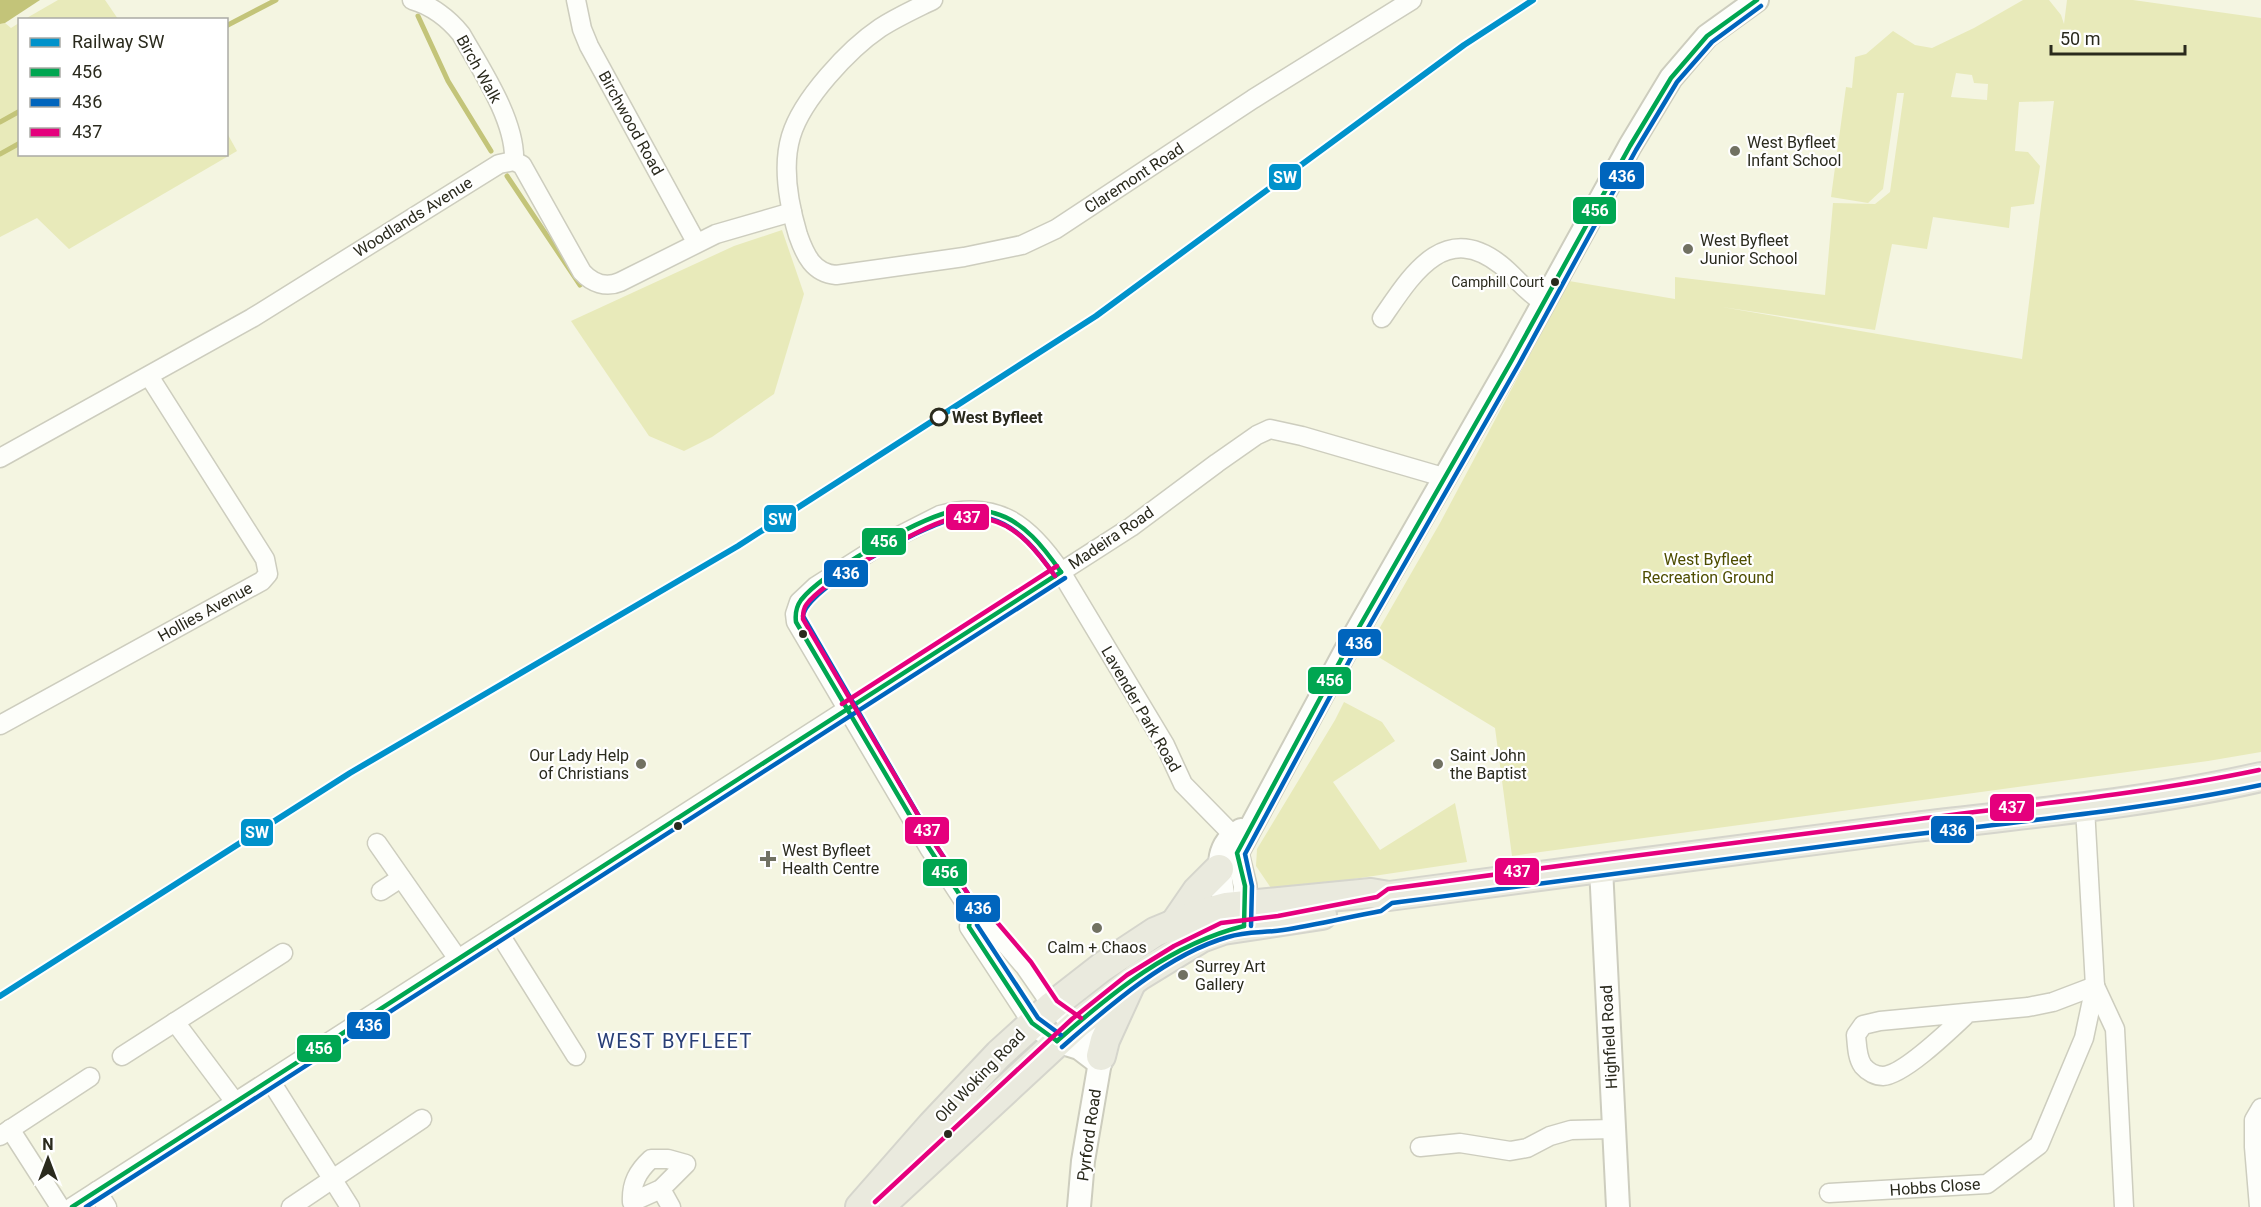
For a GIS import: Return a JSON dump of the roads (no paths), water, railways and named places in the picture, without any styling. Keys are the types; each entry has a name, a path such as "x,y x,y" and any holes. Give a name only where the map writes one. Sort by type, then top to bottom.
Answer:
{"main road":[{"path":"1235,917 1371,893 1389,896 2085,808 2188,793 2261,777"},
{"path":"1175,923 1197,891 1219,868"},
{"name":"Old Woking Road","path":"860,1207 989,1063 1042,1014 1102,967 1155,932 1196,915 1235,917"},
{"name":"Old Woking Road","path":"880,1207 1067,1032 1132,981 1235,917"},
{"path":"1100,1060 1105,1040 1132,981"}],"street":[{"name":"Birch Walk","path":"412,0 432,8 461,34 512,133 514,161"},
{"name":"Birchwood Road","path":"576,0 589,46 696,242"},
{"path":"514,161 521,163 525,168 582,272 592,281 616,284 696,242 736,227 792,212 787,167 789,145 796,124 808,102 867,38 882,27 933,0"},
{"name":"Claremont Road","path":"792,212 800,241 810,261 826,274 964,257 1022,246 1056,229 1253,99 1412,0"},
{"path":"1235,917 1219,868 1221,854 1242,830 1671,78 1707,36 1757,0"},
{"name":"Woodlands Avenue","path":"0,458 252,318 492,167 514,161"},
{"path":"1382,318 1390,295 1427,260 1439,253 1457,250 1479,251 1502,266 1532,295 1543,302"},
{"name":"Hollies Avenue","path":"0,724 262,581 267,574 265,559 149,376"},
{"name":"Madeira Road","path":"72,1207 1131,527 1251,440 1270,429 1302,436 1443,477"},
{"name":"Lavender Park Road","path":"846,710 796,622 795,614 799,602 807,593 848,564 940,514 957,510 982,509 1000,515 1023,529 1047,552 1165,745 1183,784 1242,830"},
{"path":"846,710 929,848 971,912 984,919 1025,967 1042,1014"},
{"name":"Hobbs Close","path":"1829,1193 1987,1184 2039,1145 2084,1038 2095,986 2085,808"},
{"path":"1235,917 1245,886 1237,853 1242,830"},
{"path":"377,843 458,959"},
{"name":"Highfield Road","path":"1601,868 1618,1207"},
{"path":"381,891 400,878"},
{"path":"971,912 969,927 1042,1014 1067,1032 1090,1036 1100,1060"},
{"path":"499,933 576,1056"},
{"path":"122,1056 283,953"},
{"path":"1968,1013 1934,1044 1899,1071 1884,1076 1870,1073 1862,1065 1856,1035 1863,1025 1880,1021 2053,1002 2095,986 2115,1029 2124,1207"},
{"path":"175,1022 235,1102"},
{"name":"Pyrford Road","path":"1079,1207 1083,1161 1100,1060"},
{"path":"60,1207 5,1132 90,1077"},
{"path":"270,1080 350,1207"},
{"path":"2259,1207 2254,1120 2261,1108"},
{"path":"291,1207 422,1119"},
{"path":"1420,1147 1460,1143 1510,1152 1527,1148 1550,1136 1571,1130 1613,1129"},
{"path":"661,1189 671,1207"},
{"path":"97,1191 107,1207"}],"waterway":[{"path":"228,25 276,0"},
{"path":"418,16 448,81 491,151"},
{"path":"0,122 18,112"},
{"path":"0,154 18,144"},
{"path":"507,176 580,285"}],"rail line":[{"name":"SW","path":"0,996 350,773 738,546 1096,316 1464,45 1533,0"}],"place":[{"name":"West Byfleet Infant School","path":"1735,151"},
{"name":"West Byfleet Junior School","path":"1688,249"},
{"name":"Camphill Court","path":"1555,282"},
{"name":"West Byfleet","path":"939,417"},
{"name":"Our Lady Help of Christians","path":"641,764"},
{"name":"Saint John the Baptist","path":"1438,764"},
{"name":"West Byfleet Health Centre","path":"768,859"},
{"name":"Calm + Chaos","path":"1097,928"},
{"name":"Surrey Art Gallery","path":"1183,975"}],"district":[{"name":"WEST BYFLEET","path":"675,1041"}],"park label":[{"name":"West Byfleet Recreation Ground","path":"1708,568"}]}
